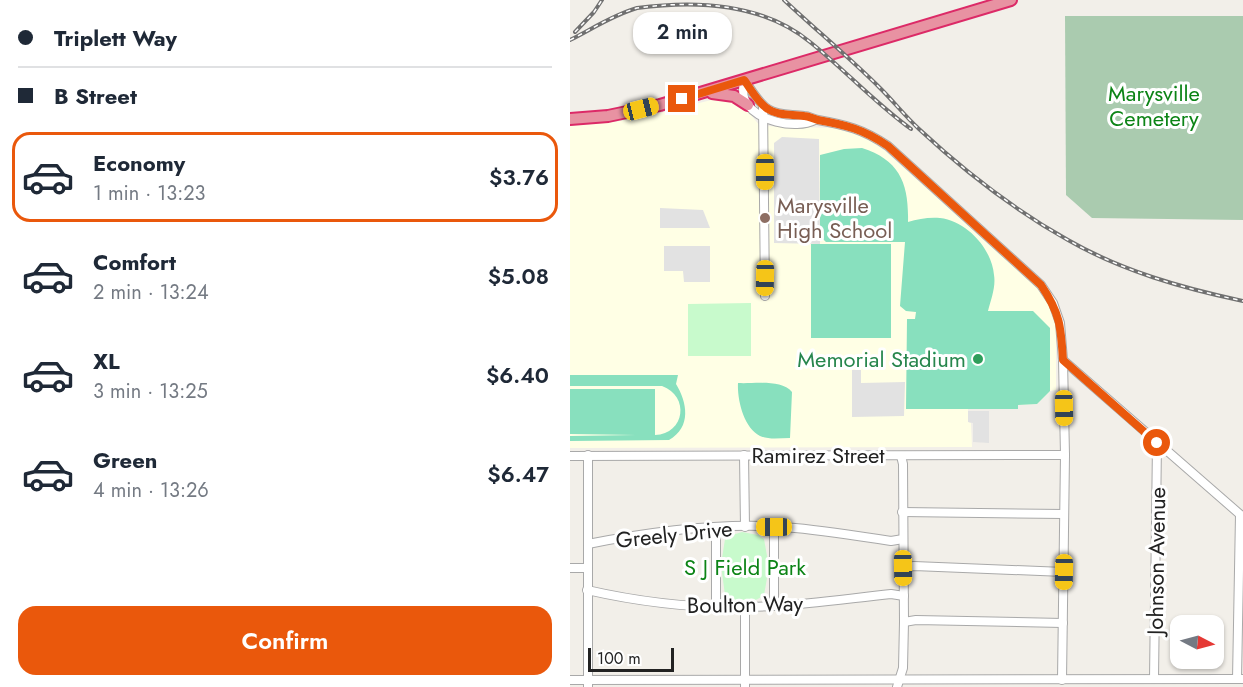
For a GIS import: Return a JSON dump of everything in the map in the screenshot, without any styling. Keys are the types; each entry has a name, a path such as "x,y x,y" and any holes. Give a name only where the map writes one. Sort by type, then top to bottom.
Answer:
{"highway":[{"path":"570,118 625,113 703,93 1011,0"},
{"path":"703,93 734,96 748,105"}],"street":[{"path":"744,80 743,96 748,105 765,117 790,123 807,124 815,120"},
{"path":"744,80 763,106 774,112 808,116 815,120 851,126 870,134 888,146 1041,285 1053,303 1060,323 1063,360 1065,455 1062,681"},
{"path":"763,106 765,117 765,296"},
{"path":"570,680 588,683 898,683 1154,680 1203,684 1240,679 1242,516 1063,360"},
{"name":"Johnson Avenue","path":"1154,680 1157,443"},
{"path":"588,455 588,683"},
{"path":"744,455 745,527"},
{"name":"Ramirez Street","path":"570,456 1065,455"},
{"path":"898,683 903,668 904,622 903,464 901,456"},
{"path":"902,512 1064,514"},
{"name":"Greely Drive","path":"588,544 658,532 745,527 774,527 891,541 903,539"},
{"path":"774,527 774,606"},
{"path":"716,528 716,607"},
{"path":"903,568 914,566 1064,572"},
{"path":"570,568 588,568"},
{"name":"Boulton Way","path":"587,590 655,603 716,607 774,606 891,594 904,596"},
{"path":"745,607 745,683"},
{"path":"904,622 916,620 1063,623"}],"shaded area":[{"name":"Marysville High School","path":"723,97 742,104 760,126 834,128 864,137 884,150 1035,286 1046,300 1053,313 1056,328 1056,390 1050,391 1037,404 1018,405 1018,409 968,409 972,447 570,448 570,126 648,116"},
{"path":"782,137 819,139 820,244 774,243 774,143"},
{"path":"660,208 703,210 710,228 660,228"},
{"path":"664,246 710,246 710,282 684,282 683,271 664,271"},
{"path":"852,370 861,370 861,383 905,382 904,416 852,417"},
{"path":"968,411 989,411 989,443 973,442 973,423 968,422"}],"green space":[{"name":"Marysville Cemetery","path":"1065,16 1243,16 1243,220 1092,218 1066,195"},
{"path":"862,148 885,159 900,175 907,196 908,222 932,218 950,220 968,230 983,246 992,265 994,280 988,311 1033,311 1050,328 1050,391 1037,404 1018,405 1018,409 906,409 907,319 915,319 916,312 906,311 900,306 905,242 826,242 820,236 820,155 844,149"},
{"path":"811,244 891,244 891,338 811,338"},
{"path":"751,303 751,356 688,356 688,304"},
{"path":"570,375 678,375 676,384 685,406 681,428 669,440 570,441 570,436 636,435 570,434 570,389 655,389 655,435 673,428 678,422 680,406 671,391 662,386 570,386"},
{"path":"738,383 781,385 792,392 790,438 767,438 754,432 743,413"},
{"name":"S J Field Park","path":"742,532 758,535 764,539 769,567 764,595 745,602 725,595 721,565 725,539"}],"railway":[{"path":"575,32 602,0"},
{"path":"784,0 886,94 936,144 990,189 1029,216 1068,240 1110,261 1175,284 1243,301"},
{"path":"570,40 611,18 637,8 682,4 728,7 750,12 771,19 810,42 911,129"}],"place":[{"name":"Marysville High School","path":"765,218"},
{"name":"Memorial Stadium","path":"978,359"}],"route":[{"path":"682,99 744,80 768,110 851,126 870,134 888,146 1041,285 1053,303 1060,323 1063,360 1157,443"}]}
